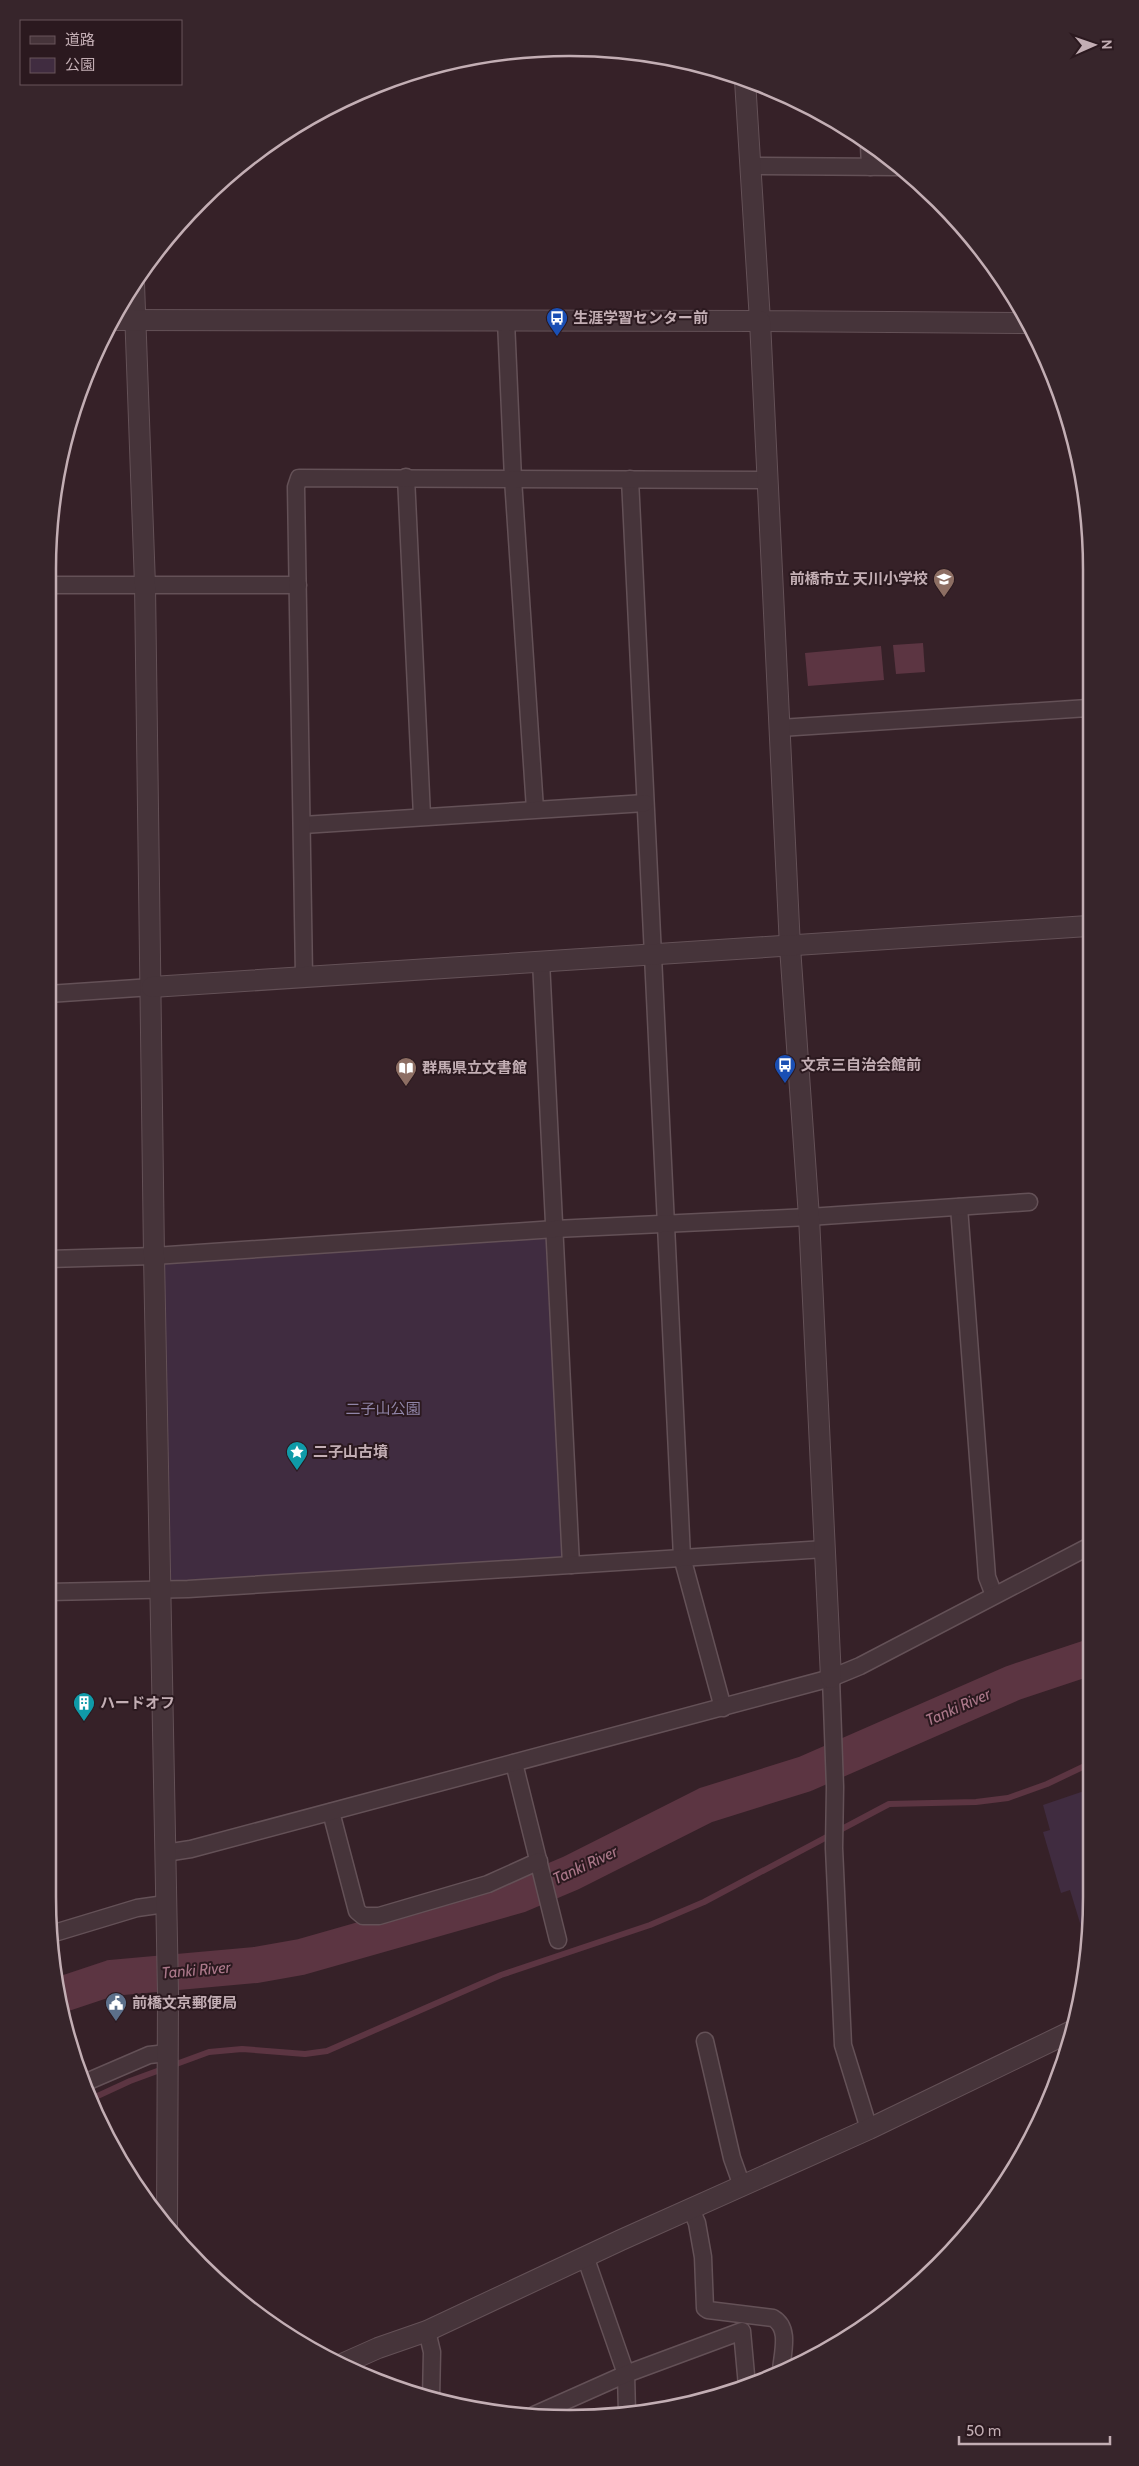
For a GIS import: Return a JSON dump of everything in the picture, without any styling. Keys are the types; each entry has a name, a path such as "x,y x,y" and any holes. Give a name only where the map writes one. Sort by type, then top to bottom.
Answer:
{"street":[{"path":"745,87 760,322 790,947 809,1217 831,1678 835,1787 834,1848 843,2045 869,2129"},
{"path":"869,153 870,167"},
{"path":"750,166 887,166"},
{"path":"134,298 145,585 152,987 154,1256 168,2053 167,2215"},
{"path":"121,320 1020,323"},
{"path":"506,321 513,479 534,809"},
{"path":"406,477 422,816"},
{"path":"304,976 296,487 299,478 768,480"},
{"path":"630,479 682,1558 723,1708"},
{"path":"56,585 298,585"},
{"path":"780,728 1083,708"},
{"path":"303,825 645,803"},
{"path":"56,993 652,953 790,947 1083,926"},
{"path":"542,961 571,1565"},
{"path":"56,1259 154,1256 1029,1202"},
{"path":"959,1207 987,1577 994,1595"},
{"path":"56,1592 160,1590 825,1549"},
{"path":"165,1853 191,1849 831,1678 860,1666 1083,1550"},
{"path":"514,1763 558,1940"},
{"path":"331,1812 357,1911 363,1916 379,1916 488,1884 539,1861"},
{"path":"57,1932 137,1908 165,1904"},
{"path":"350,2361 378,2348 427,2331 585,2256 869,2129 1063,2035"},
{"path":"706,2041 732,2158 742,2186"},
{"path":"90,2080 149,2055 168,2053"},
{"path":"690,2209 697,2223 703,2257 705,2308 708,2310 773,2318 780,2321 784,2333 782,2364"},
{"path":"585,2256 626,2374 627,2406"},
{"path":"427,2331 432,2352 431,2390"},
{"path":"547,2409 626,2374 742,2331 746,2378"}],"green space":[{"name":"二子山公園","path":"555,1229 571,1565 160,1590 154,1256"},
{"path":"1083,1791 1082,1930 1070,1890 1061,1893 1043,1832 1050,1830 1043,1805"}],"shaded area":[{"path":"923,643 925,672 896,674 893,645"},
{"path":"881,646 884,680 808,686 805,653"}],"waterway":[{"name":"Tanki River","path":"65,1993 111,1978 256,1965 301,1957 519,1895 571,1873 706,1805 805,1774 1013,1683 1083,1660"},
{"path":"97,2096 130,2081 209,2052 242,2049 305,2054 327,2051 501,1975 650,1925 704,1902 889,1804 976,1802 1008,1798 1047,1784 1083,1767"}],"place":[{"name":"生涯学習センター前","path":"557,337"},
{"name":"前橋市立 天川小学校","path":"944,598"},
{"name":"文京三自治会館前","path":"785,1084"},
{"name":"群馬県立文書館","path":"406,1087"},
{"name":"二子山古墳","path":"297,1471"},
{"name":"ハードオフ","path":"84,1722"},
{"name":"前橋文京郵便局","path":"116,2022"}]}
